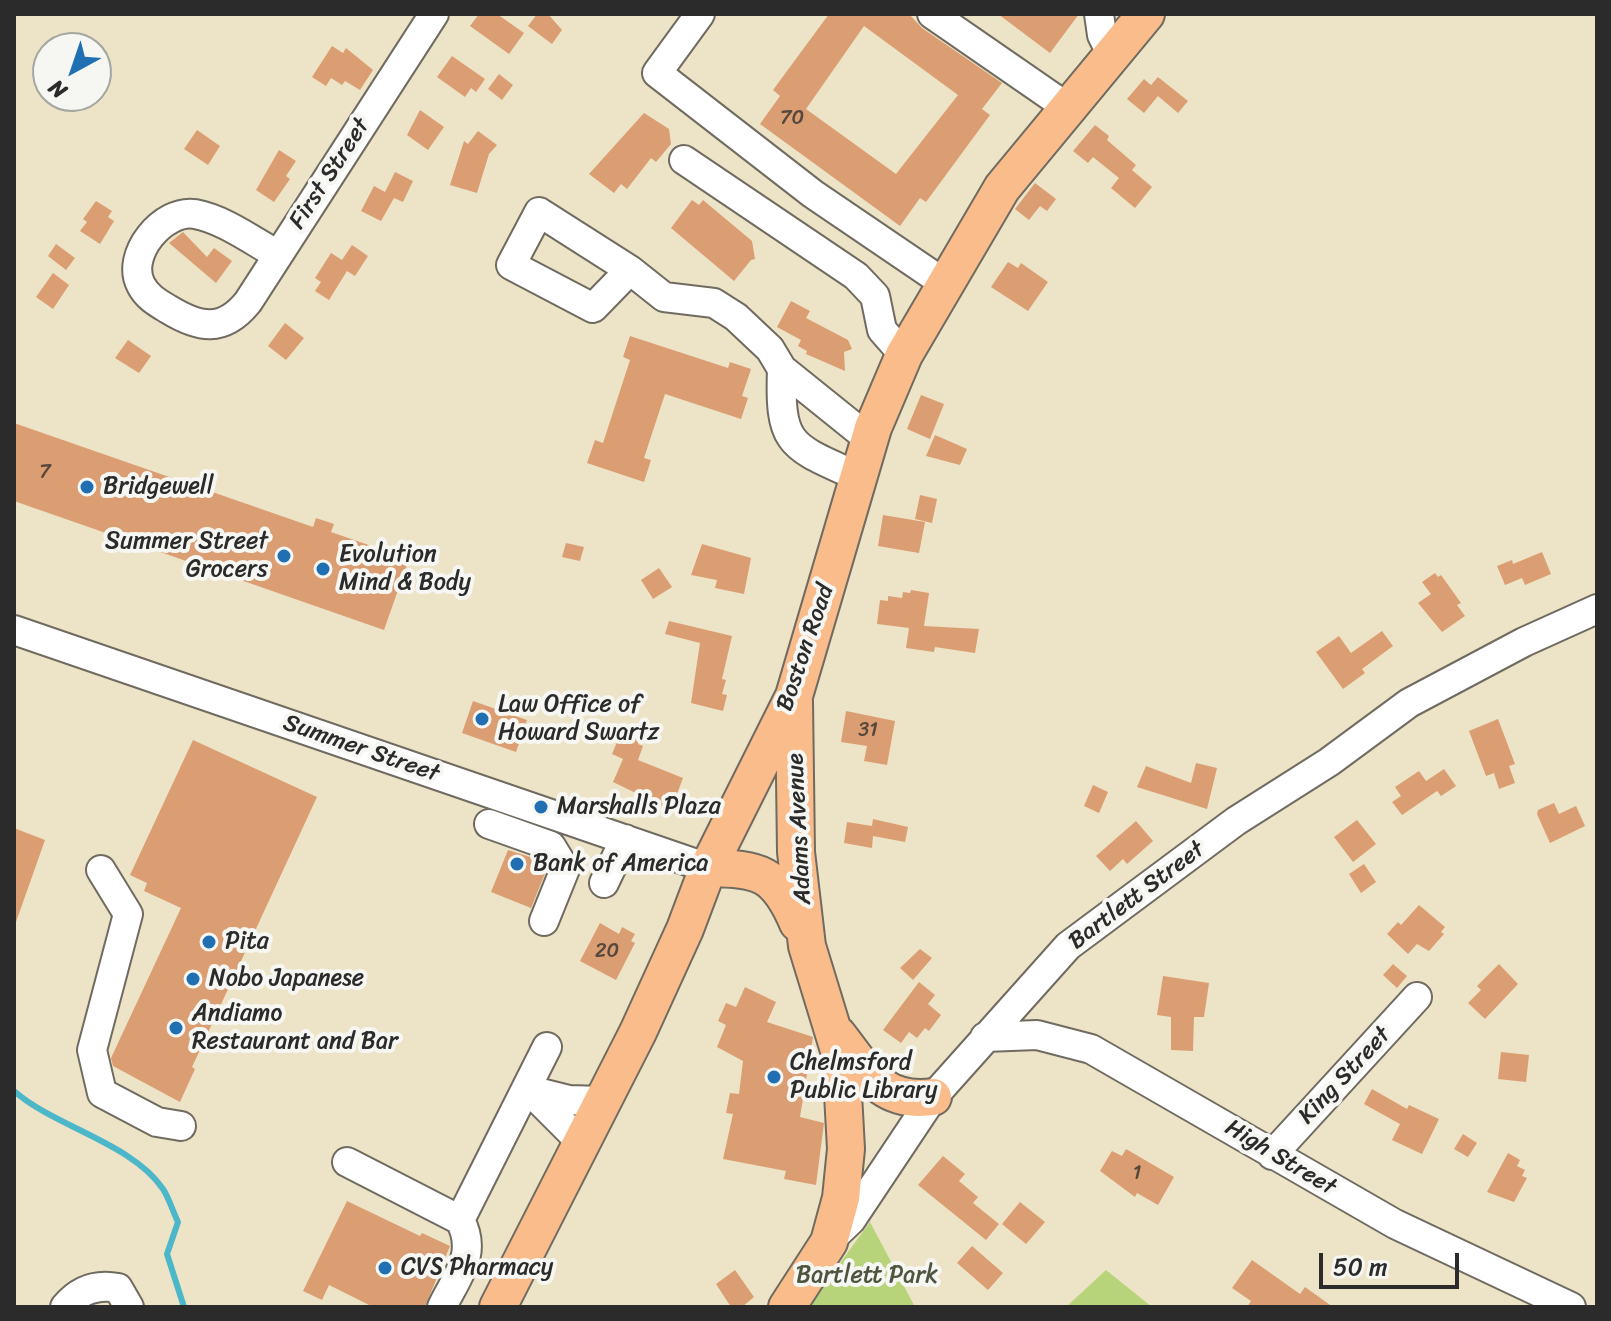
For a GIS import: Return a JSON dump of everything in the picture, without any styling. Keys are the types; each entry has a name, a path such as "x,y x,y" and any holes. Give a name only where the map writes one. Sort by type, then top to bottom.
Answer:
{"main road":[{"name":"Boston Road","path":"498,1307 603,1101 685,929 708,868 794,696 869,439 904,355 1002,188 1146,14"},
{"name":"Adams Avenue","path":"794,696 796,852 807,946 841,1057 846,1149 841,1198 829,1242"},
{"path":"708,868 760,873 774,881 787,897 807,946"},
{"path":"685,929 715,890 760,873"},
{"path":"834,1031 888,1092 909,1100 933,1097"},
{"name":"Bartlett Street","path":"787,1307 829,1242"}],"street":[{"name":"First Street","path":"278,255 210,219 193,214 166,220 156,229 141,255 138,269 141,286 151,298 191,323 219,325 241,311 278,255 434,14"},
{"path":"700,14 657,73 813,194 944,283"},
{"path":"932,14 1068,108"},
{"path":"1099,14 1102,35 1112,55"},
{"path":"684,160 856,276 875,296 882,330 904,355"},
{"path":"630,270 664,297 714,303 756,334 782,369 869,439"},
{"path":"782,369 781,422 787,436 815,457 859,477"},
{"name":"Bartlett Street","path":"829,1242 851,1220 933,1097 1068,946 1236,821 1329,762 1409,703 1524,642 1597,609"},
{"name":"Summer Street","path":"14,630 708,868"},
{"path":"489,824 551,846 565,869 544,921"},
{"path":"604,883 625,839"},
{"path":"101,870 128,914 92,1050 102,1093 157,1122 181,1126"},
{"name":"King Street","path":"1272,1155 1417,997"},
{"name":"High Street","path":"985,1037 1037,1035 1091,1049 1155,1082 1272,1155 1395,1224 1571,1307"},
{"path":"460,1220 547,1047"},
{"path":"528,1089 569,1100 603,1101"},
{"path":"528,1089 558,1115 582,1143"},
{"path":"347,1162 460,1220 468,1235 469,1252 442,1307"},
{"path":"65,1307 75,1294 103,1285 118,1288 129,1307"}],"green space":[{"name":"Bartlett Park","path":"870,1222 915,1307 808,1307"},
{"path":"1106,1270 1152,1307 1066,1307"}],"building":[{"path":"479,14 497,14 524,33 509,54 470,26"},
{"path":"537,14 548,14 562,30 552,44 528,26"},
{"path":"829,14 909,14 922,28 1002,83 982,109 990,115 926,202 920,198 900,226 760,124 780,96 773,90","holes":["864,26 958,95 896,174 806,109"]},
{"path":"998,14 1079,14 1050,53"},
{"path":"332,46 343,53 346,48 373,70 360,90 345,81 342,85 331,78 326,86 312,77"},
{"path":"452,56 485,79 476,92 471,88 465,97 437,77"},
{"path":"499,74 513,85 502,100 488,89"},
{"path":"1158,77 1188,101 1178,113 1158,96 1144,113 1127,99 1144,79 1151,85"},
{"path":"420,110 444,127 428,150 407,135"},
{"path":"644,113 669,129 671,144 656,162 651,158 627,189 621,184 614,193 589,174"},
{"path":"1095,125 1136,165 1132,170 1152,187 1135,208 1111,188 1119,178 1093,157 1088,163 1073,151"},
{"path":"197,130 220,146 208,165 184,149"},
{"path":"478,131 497,145 489,154 477,193 450,185 464,141 468,144"},
{"path":"279,150 296,161 286,176 290,179 274,202 256,190"},
{"path":"395,172 413,181 403,202 394,198 381,221 361,211 374,186 385,192"},
{"path":"1035,183 1056,199 1047,211 1040,206 1029,220 1015,209"},
{"path":"692,200 699,205 703,200 752,241 755,259 734,281 671,228"},
{"path":"96,201 112,211 108,217 114,221 100,244 80,231 87,222 83,219"},
{"path":"183,232 207,257 214,248 232,261 216,283 169,243"},
{"path":"56,244 75,258 66,270 48,256"},
{"path":"352,245 368,256 355,276 347,271 329,300 315,291 321,282 315,278 331,253 342,260"},
{"path":"1008,262 1018,268 1021,263 1048,282 1028,311 991,287"},
{"path":"53,273 69,285 53,309 36,297"},
{"path":"791,301 810,311 806,318 848,340 852,349 844,352 845,371 806,354 807,351 798,346 801,340 777,327"},
{"path":"285,323 304,338 286,360 268,346"},
{"path":"630,336 728,368 730,362 751,369 742,396 748,398 741,419 665,394 644,458 651,460 644,482 587,463 595,440 603,443 630,360 623,357"},
{"path":"128,340 151,356 139,373 115,358"},
{"path":"921,395 944,404 930,439 907,429"},
{"path":"14,423 313,527 316,518 334,524 331,532 409,559 384,630 14,501"},
{"path":"935,435 967,449 960,465 926,456"},
{"path":"920,495 937,499 932,523 915,519"},
{"path":"883,515 925,522 919,553 878,546"},
{"path":"566,543 584,547 580,561 562,557"},
{"path":"702,544 751,558 744,594 715,588 717,580 691,575"},
{"path":"1542,552 1551,574 1525,585 1522,578 1505,585 1497,566 1512,560 1513,564"},
{"path":"659,568 672,587 653,599 641,580"},
{"path":"1435,573 1438,577 1441,575 1461,603 1457,605 1465,616 1442,632 1418,603 1431,594 1422,582"},
{"path":"911,590 929,593 924,626 979,629 975,653 935,647 934,652 906,648 909,628 877,624 880,600 888,601 888,596 902,598 903,592 910,593"},
{"path":"669,621 732,636 722,679 726,680 722,694 727,695 723,711 691,703 700,643 665,634"},
{"path":"1382,631 1393,646 1362,669 1365,673 1343,689 1316,652 1339,636 1351,653"},
{"path":"473,701 527,720 516,752 462,733"},
{"path":"846,711 895,721 887,765 864,761 867,746 841,742"},
{"path":"1498,719 1515,764 1509,766 1515,783 1499,789 1494,773 1486,776 1469,731"},
{"path":"630,728 643,734 638,744 643,746 638,760 683,778 671,810 613,782 623,759 612,754 620,735 626,737"},
{"path":"193,740 317,797 192,1067 195,1069 180,1102 113,1066 111,1058 181,908 144,891 147,883 130,875"},
{"path":"1196,763 1217,768 1207,809 1137,787 1146,766 1191,783"},
{"path":"1444,769 1456,786 1441,796 1437,791 1402,815 1392,802 1401,796 1395,787 1419,771 1426,781"},
{"path":"1093,785 1108,792 1099,813 1084,806"},
{"path":"1554,803 1559,814 1576,806 1585,826 1550,843 1537,814 1538,810"},
{"path":"873,819 908,827 905,842 873,836 872,848 844,843 847,822 872,826"},
{"path":"1357,820 1376,844 1353,862 1334,837"},
{"path":"1136,821 1153,841 1127,864 1123,859 1110,871 1096,856"},
{"path":"14,828 45,840 16,922 14,921"},
{"path":"508,850 540,860 546,871 531,908 491,892"},
{"path":"1364,864 1376,882 1361,893 1349,874"},
{"path":"1419,905 1445,927 1441,932 1444,934 1429,951 1417,944 1408,954 1387,934 1398,922 1401,925"},
{"path":"600,923 619,934 622,927 635,934 631,941 635,943 616,980 580,961"},
{"path":"920,949 932,958 913,980 900,968"},
{"path":"1393,964 1407,976 1397,988 1383,975"},
{"path":"1499,964 1518,984 1485,1019 1468,1003 1481,990 1477,986"},
{"path":"1163,976 1209,983 1204,1017 1194,1017 1193,1051 1171,1050 1171,1017 1157,1015"},
{"path":"919,982 935,995 928,1004 941,1015 929,1031 925,1028 917,1038 909,1032 901,1043 883,1030"},
{"name":"Chelmsford Public Library","path":"745,987 776,1002 767,1022 813,1037 800,1117 824,1123 816,1185 784,1179 786,1171 723,1159 733,1114 726,1113 730,1093 739,1094 743,1061 717,1047 726,1025 718,1021 726,1003 736,1007"},
{"path":"1501,1052 1529,1055 1526,1082 1498,1079"},
{"path":"1372,1089 1407,1109 1409,1105 1439,1119 1422,1154 1392,1140 1400,1124 1364,1104"},
{"path":"1463,1134 1477,1143 1468,1157 1454,1149"},
{"path":"1126,1149 1174,1177 1158,1205 1137,1193 1135,1197 1100,1171 1112,1151 1122,1156"},
{"path":"1508,1153 1520,1160 1517,1166 1525,1170 1522,1176 1527,1178 1514,1202 1487,1192"},
{"path":"943,1156 965,1174 959,1181 978,1197 973,1203 999,1224 986,1240 918,1185"},
{"name":"CVS Pharmacy","path":"347,1201 420,1236 422,1233 450,1246 425,1307 373,1307 329,1285 322,1300 303,1291"},
{"path":"1020,1202 1045,1222 1026,1244 1002,1224"},
{"path":"972,1246 1003,1273 988,1290 957,1263"},
{"path":"1252,1260 1300,1294 1305,1287 1333,1307 1247,1307 1251,1301 1232,1288"},
{"path":"735,1270 754,1297 742,1307 731,1307 716,1284"}],"waterway":[{"path":"14,1091 50,1115 132,1159 163,1189 178,1222 167,1254 184,1307"}],"place":[{"name":"Bridgewell","path":"87,487"},
{"name":"Summer Street Grocers","path":"284,556"},
{"name":"Evolution Mind & Body","path":"323,569"},
{"name":"Law Office of Howard Swartz","path":"482,719"},
{"name":"Marshalls Plaza","path":"541,807"},
{"name":"Bank of America","path":"517,864"},
{"name":"Pita","path":"209,942"},
{"name":"Nobo Japanese","path":"193,979"},
{"name":"Andiamo Restaurant and Bar","path":"176,1028"},
{"name":"Chelmsford Public Library","path":"774,1077"},
{"name":"CVS Pharmacy","path":"385,1268"}]}
